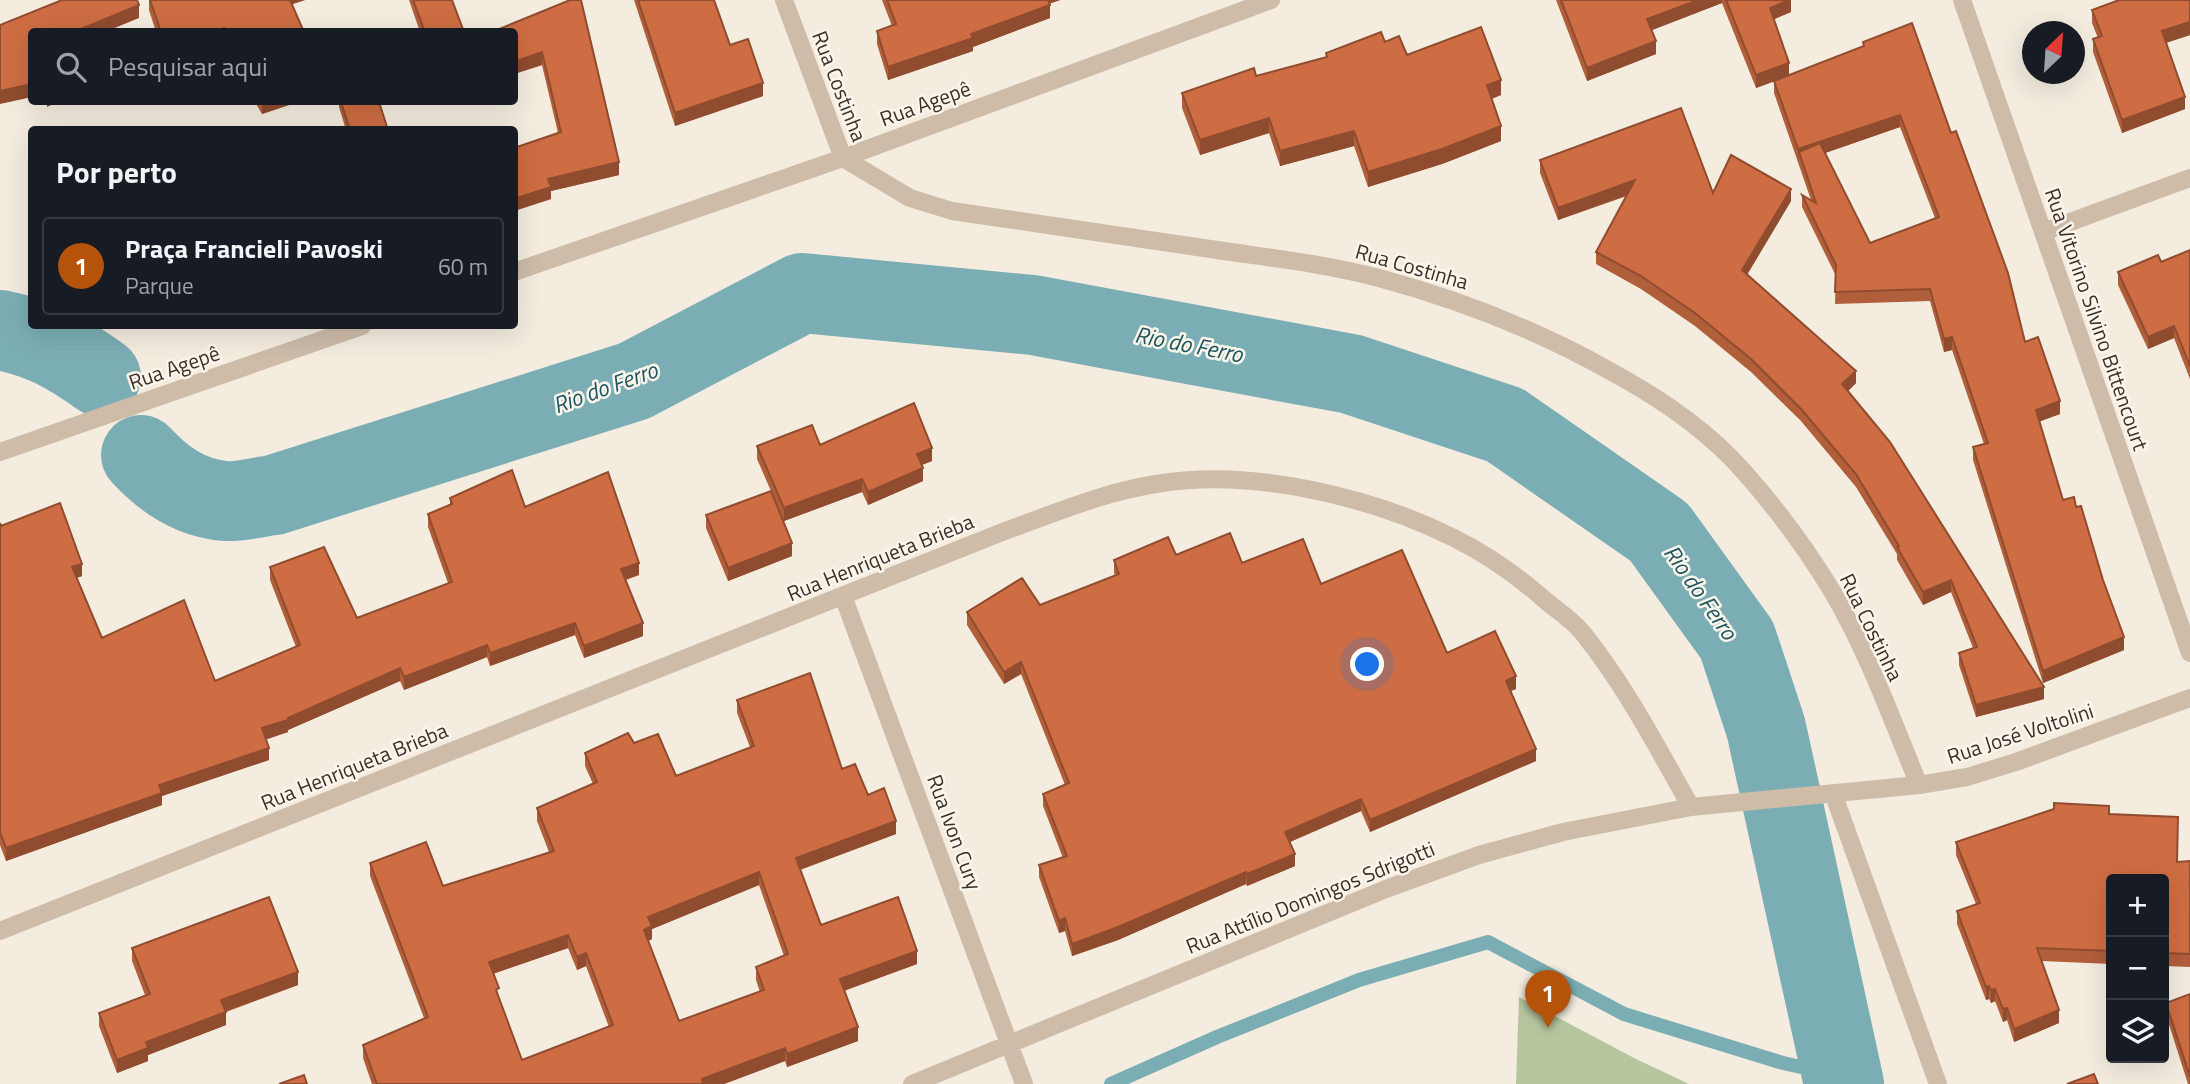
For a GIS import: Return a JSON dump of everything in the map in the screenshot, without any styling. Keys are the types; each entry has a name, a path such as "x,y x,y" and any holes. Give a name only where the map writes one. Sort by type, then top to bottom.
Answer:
{"street":[{"name":"Rua Costinha","path":"784,0 843,158 910,198 952,211 1316,265 1388,280 1447,297 1501,317 1571,349 1635,384 1687,419 1744,471 1790,529 1832,591 1863,653 1919,785"},
{"name":"Rua Agepê","path":"518,271 843,158 1271,0"},
{"name":"Rua Vitorino Silvino Bittencourt","path":"1962,0 2190,653"},
{"path":"2043,232 2190,178"},
{"name":"Rua Agepê","path":"0,452 353,329"},
{"name":"Rua Henriqueta Brieba","path":"0,931 1087,500 1157,483 1224,478 1298,487 1385,510 1443,534 1525,583 1580,630 1626,694 1691,807"},
{"name":"Rua Ivon Cury","path":"843,596 1024,1084"},
{"name":"Rua José Voltolini","path":"1740,801 1919,785 1967,778 2190,698"},
{"path":"1826,794 1938,1084"},
{"name":"Rua Attílio Domingos Sdrigotti","path":"912,1084 1386,889 1479,855 1563,832 1691,807 1740,801"}],"green space":[{"path":"1519,997 1636,1059 1689,1084 1516,1084"}],"building":[{"path":"62,0 137,0 139,5 84,28 28,28 28,85 0,91 0,25"},
{"path":"150,0 290,0 302,28 224,28 160,28"},
{"path":"413,0 452,0 462,28 424,28"},
{"path":"570,0 581,0 619,162 548,179 551,187 518,198 518,147 561,132 542,52 518,61 518,28 502,28"},
{"path":"638,0 714,0 730,45 748,39 763,83 675,113"},
{"path":"887,0 1048,0 1050,5 971,34 973,38 888,67 877,31 896,24"},
{"path":"1561,0 1698,0 1647,19 1656,41 1587,68"},
{"path":"1726,0 1789,0 1770,8 1789,63 1756,75"},
{"path":"2119,0 2190,0 2190,22 2162,31 2185,97 2122,120 2093,39 2102,36 2092,10"},
{"path":"1912,23 1951,133 1956,131 2008,273 2025,342 2038,337 2060,401 2036,410 2063,500 2074,497 2076,507 2081,506 2103,580 2124,637 2043,671 1973,447 1988,443 1952,337 1944,339 1930,289 1835,292 1836,265 1802,195 1816,203 1799,152 1820,143 1870,243 1939,217 1900,115 1798,149 1774,81 1864,46 1863,42"},
{"path":"1481,27 1501,80 1487,85 1501,126 1442,149 1368,172 1354,131 1280,151 1269,118 1200,140 1182,93 1254,68 1256,76 1327,57 1326,53 1381,32 1385,42 1399,36 1407,55"},
{"path":"342,105 380,105 387,126 349,126"},
{"path":"1681,108 1713,193 1731,155 1791,189 1742,270 1856,371 1842,384 1890,442 2044,687 1976,705 1959,653 1977,647 1951,580 1923,592 1856,474 1801,409 1751,359 1695,313 1641,276 1596,252 1635,180 1558,208 1540,160"},
{"path":"2190,250 2190,366 2174,326 2148,337 2118,272 2158,255 2161,262"},
{"path":"914,403 932,448 917,454 923,468 868,492 862,479 784,508 757,446 812,425 820,445"},
{"path":"512,470 525,507 608,472 639,563 621,569 643,623 584,646 575,623 490,653 487,645 404,677 400,668 288,720 262,728 269,748 159,785 162,793 6,848 0,832 0,523 1,526 60,503 82,564 72,567 102,638 184,600 215,681 300,645 270,567 324,547 357,618 452,582 428,514 452,504 450,498"},
{"path":"771,491 792,543 728,568 706,515"},
{"path":"1230,533 1242,563 1303,539 1321,584 1402,550 1447,653 1495,631 1516,676 1506,681 1536,749 1370,820 1361,799 1285,832 1295,854 1072,944 1065,918 1059,921 1039,865 1067,856 1043,794 1069,783 1021,662 1004,672 967,612 1022,578 1040,605 1119,574 1114,560 1168,537 1176,555"},
{"path":"810,673 842,769 855,764 868,795 884,788 896,821 796,858 821,925 898,897 917,951 840,979 858,1027 787,1054 785,1048 702,1079 703,1084 377,1084 363,1045 428,1017 370,863 426,842 443,886 554,851 537,808 597,782 585,753 628,733 634,743 658,734 676,776 754,746 737,700","holes":["759,872 788,954 756,967 764,990 679,1021 644,930 652,926 648,917","568,935 577,957 586,953 613,1025 522,1060 496,990 499,988 489,962"]},
{"path":"2054,803 2109,806 2109,814 2178,817 2177,862 2190,861 2190,954 2169,953 2169,874 2106,874 2106,951 2037,948 2059,1010 2014,1029 2007,1008 2003,1009 1995,989 1986,987 1957,911 1980,903 1956,842 2054,809"},
{"path":"269,897 298,972 221,1000 226,1012 146,1042 148,1048 117,1060 99,1013 150,994 132,948"},
{"path":"2190,994 2190,1077 2169,1012 2169,1002"},
{"path":"2094,1074 2098,1084 2067,1084"},
{"path":"304,1075 307,1084 279,1084"}],"waterway":[{"name":"Rio do Ferro","path":"141,455 168,480 200,496 231,501 274,495 634,381 802,293 1033,315 1351,374 1505,425 1659,532 1737,640 1766,728 1844,1084"},
{"name":"Rio do Ferro","path":"0,330 54,348 101,377"},
{"path":"1111,1084 1217,1037 1359,980 1488,942 1624,1014 1783,1063 1842,1076"}],"place":[{"name":"Praça Francieli Pavoski","path":"1548,1028"}]}
